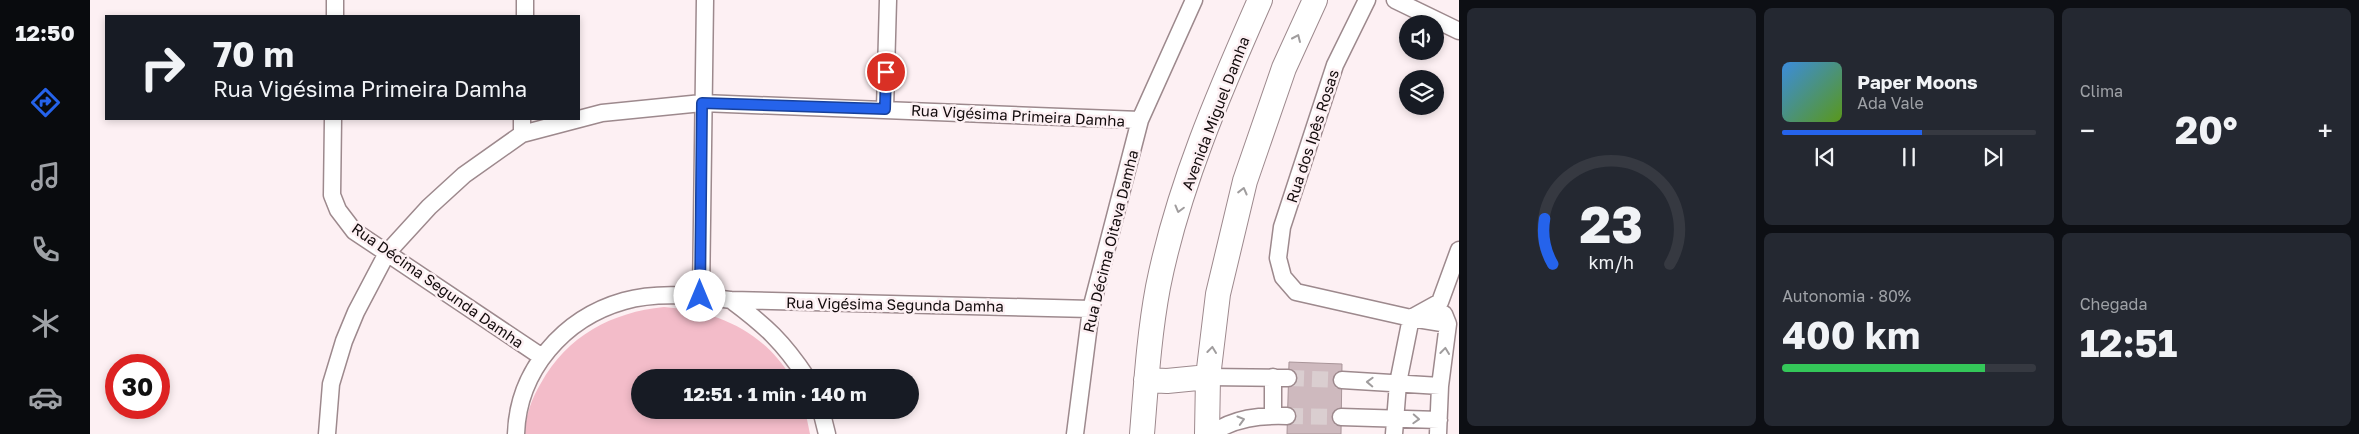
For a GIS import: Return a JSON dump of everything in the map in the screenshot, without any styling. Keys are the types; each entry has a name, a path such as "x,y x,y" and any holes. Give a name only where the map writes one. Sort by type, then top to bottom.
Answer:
{"street":[{"path":"335,0 335,15"},
{"path":"525,0 525,15"},
{"path":"700,296 705,0"},
{"path":"885,109 888,0"},
{"name":"Rua Décima Oitava Damha","path":"1075,434 1090,309 1140,120 1194,0"},
{"name":"Avenida Miguel Damha","path":"1145,433 1146,380 1158,286 1190,168 1260,0"},
{"path":"1207,434 1208,377 1218,294 1246,181 1284,68 1315,0"},
{"name":"Rua dos Ipês Rosas","path":"1367,0 1335,65 1284,219 1278,258 1283,277 1296,292 1411,318"},
{"path":"1395,0 1459,31"},
{"name":"Rua Vigésima Primeira Damha","path":"580,117 702,103 1140,120"},
{"name":"Rua Décima Segunda Damha","path":"333,120 332,195 338,210 354,231 542,356"},
{"name":"Rua Vigésima Primeira Damha","path":"327,434 332,384 344,341 356,312 387,253 429,207 522,126 559,120"},
{"path":"1341,417 1394,426 1439,427 1440,386 1448,324 1440,302 1459,250"},
{"name":"Rua Vigésima Segunda Damha","path":"516,434 524,392 542,356 565,331 594,312 626,300 660,296 700,296 731,300 1090,309"},
{"path":"731,300 762,322 788,348 802,369"},
{"path":"1394,426 1398,383 1411,318 1440,302"},
{"path":"1411,318 1448,324"},
{"path":"1146,380 1166,381 1208,377 1281,378 1280,416 1246,418 1224,426 1211,434"},
{"path":"1342,380 1440,386"},
{"path":"823,419 826,434"}],"shaded area":[{"path":"664,307 684,309 702,313 737,326 767,347 786,369 631,369 631,419 807,419 810,434 525,434 528,414 535,395 552,366 564,352 593,329 626,314"}],"building":[{"path":"1289,362 1342,364 1341,434 1287,434"}],"tunnel":[{"path":"1288,378 1342,380"},
{"path":"1287,416 1341,417"}],"route":[{"path":"700,296 702,103 885,109 886,72"}]}
